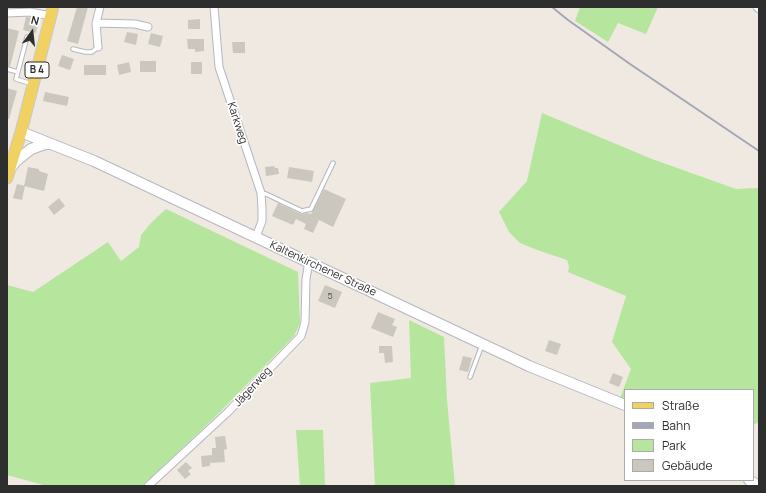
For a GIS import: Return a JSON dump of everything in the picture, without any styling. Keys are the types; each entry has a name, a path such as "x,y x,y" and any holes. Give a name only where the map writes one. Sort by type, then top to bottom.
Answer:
{"main road":[{"name":"B 4","path":"8,175 34,84 52,11"},
{"name":"Kaltenkirchener Straße","path":"21,132 94,161 529,366 624,405"},
{"path":"8,175 16,161 31,149 45,144 51,144"}],"street":[{"path":"98,47 96,23 100,7"},
{"name":"Karkweg","path":"214,7 219,67 261,193 262,221 256,237"},
{"path":"7,13 52,11"},
{"path":"96,23 135,24 148,28"},
{"name":"Jägerweg","path":"148,486 228,412 301,336 305,322 306,279 310,263"}],"lane":[{"path":"27,37 16,79 34,84"},
{"path":"73,49 92,52 98,47"},
{"path":"7,69 18,72"},
{"path":"261,193 302,211 311,209 333,162"},
{"path":"470,377 483,344"}],"green space":[{"path":"580,7 658,7 646,34 618,23 608,42 575,21"},
{"path":"542,113 652,159 736,189 759,188 759,422 754,424 754,389 624,389 624,400 620,398 631,369 612,342 626,296 568,272 569,267 567,260 520,243 509,232 499,212 527,181"},
{"path":"166,209 298,272 300,323 294,336 216,416 142,486 47,486 7,475 7,285 33,292 108,242 121,261 139,247 141,235"},
{"path":"409,320 444,337 447,400 455,486 375,486 370,383 411,378"},
{"path":"296,430 323,430 325,486 300,486"}],"building":[{"path":"77,7 88,7 78,44 67,41"},
{"path":"26,17 39,19 36,33 23,30"},
{"path":"200,19 200,29 188,29 188,20"},
{"path":"7,28 19,31 10,67 7,66"},
{"path":"127,32 138,34 136,45 124,42"},
{"path":"151,33 163,36 160,47 148,44"},
{"path":"187,39 204,39 204,51 195,52 195,49 188,49"},
{"path":"232,42 245,42 245,53 233,53"},
{"path":"62,55 74,59 70,70 58,66"},
{"path":"140,61 156,61 156,72 140,72"},
{"path":"129,62 131,72 119,75 117,65"},
{"path":"191,62 202,62 202,74 191,74"},
{"path":"84,65 106,65 106,75 84,75"},
{"path":"7,88 17,91 9,119 7,119"},
{"path":"45,92 69,97 67,106 43,101"},
{"path":"274,166 275,168 278,168 279,174 266,176 265,167"},
{"path":"28,167 39,169 39,171 48,174 44,191 24,186"},
{"path":"289,167 314,171 312,182 287,178"},
{"path":"17,184 25,186 22,200 13,198"},
{"path":"324,189 346,199 333,227 319,220 313,233 304,229 306,224 296,219 293,225 272,216 278,203 301,214 311,214"},
{"path":"59,198 65,206 54,215 48,207"},
{"path":"325,285 342,292 335,308 318,301"},
{"path":"378,312 395,319 392,325 397,327 393,337 371,328"},
{"path":"549,340 561,344 557,355 545,351"},
{"path":"379,346 392,346 393,362 385,363 384,353 379,353"},
{"path":"463,356 472,358 468,372 459,370"},
{"path":"613,373 623,377 619,387 609,383"},
{"path":"225,436 227,449 224,450 225,462 210,463 210,466 202,467 201,456 212,455 212,448 216,448 215,437"},
{"path":"186,462 192,468 188,471 191,474 185,479 177,470"}],"railway":[{"path":"552,7 630,64 759,151"}]}
